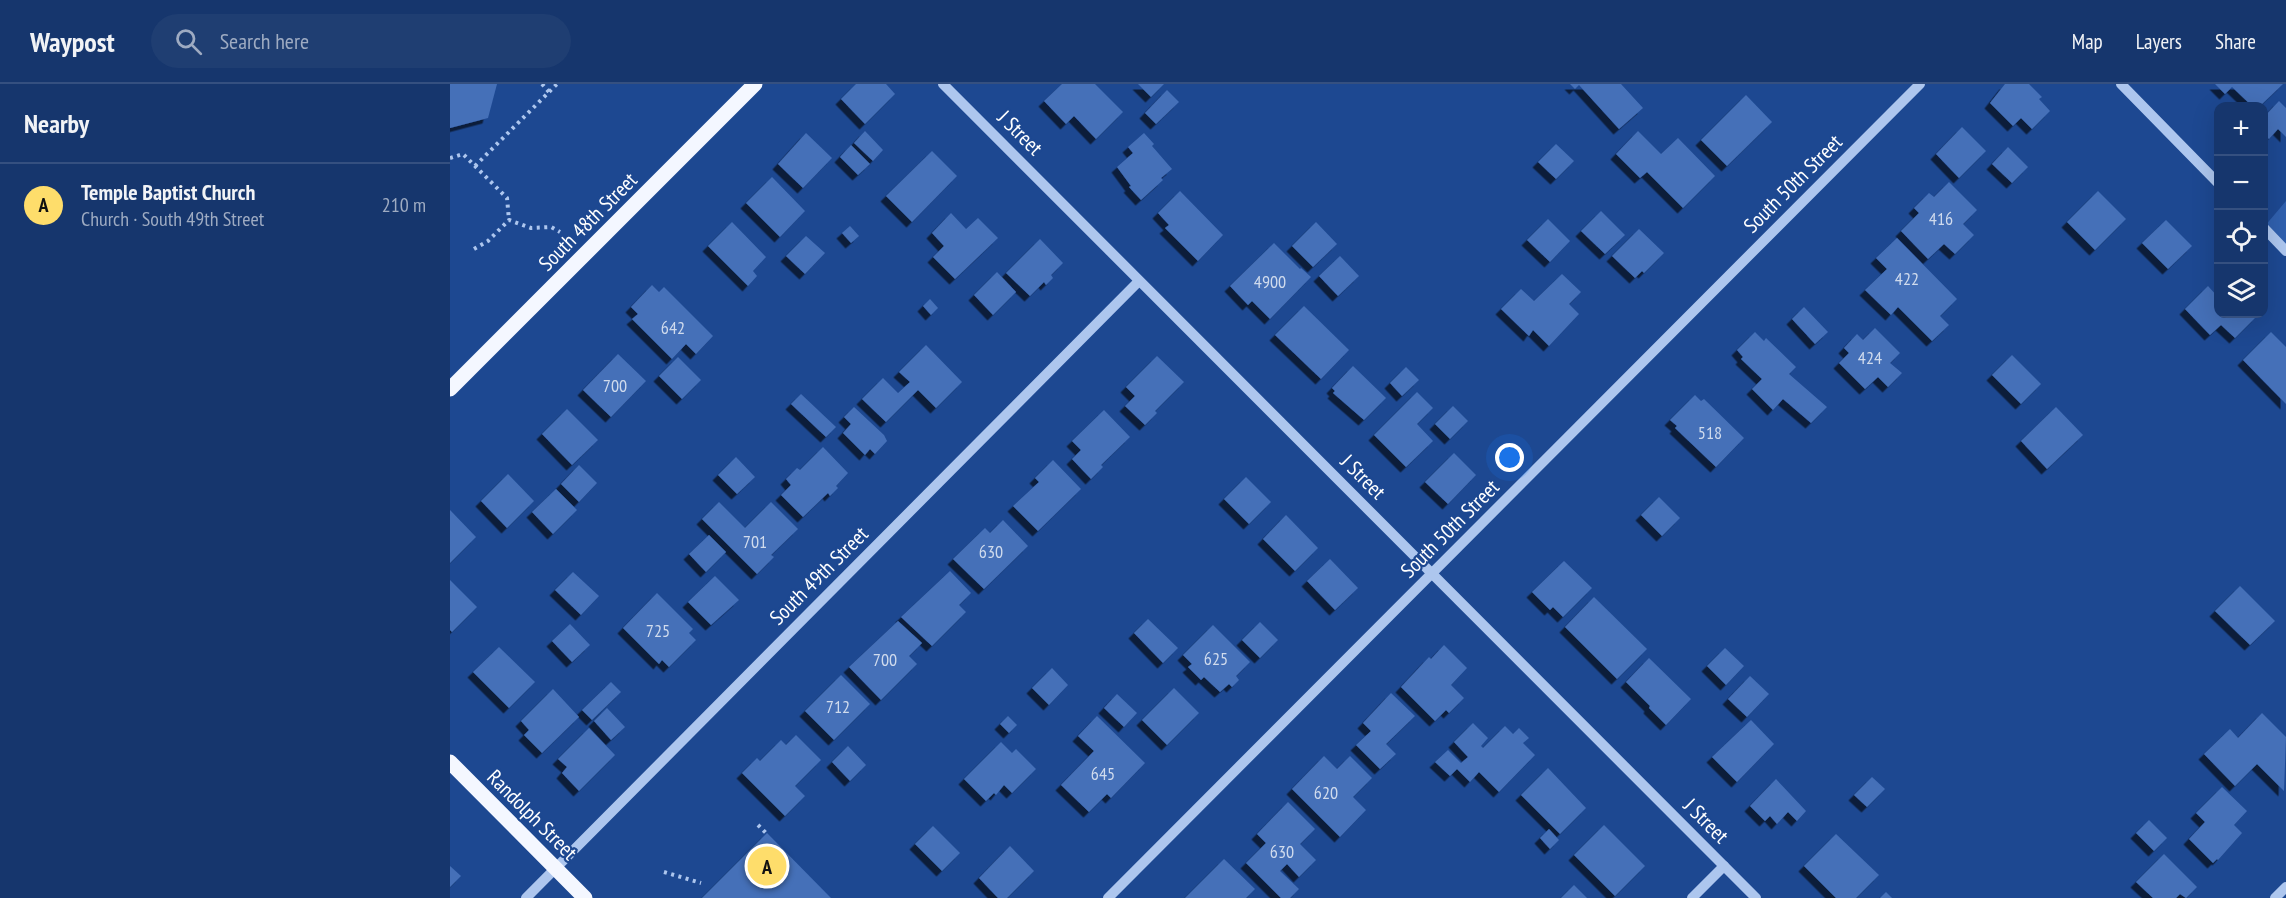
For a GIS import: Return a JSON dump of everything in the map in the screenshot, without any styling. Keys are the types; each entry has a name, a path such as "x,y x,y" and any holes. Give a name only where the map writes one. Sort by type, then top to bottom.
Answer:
{"main road":[{"name":"South 48th Street","path":"450,389 755,84"},
{"name":"Randolph Street","path":"450,762 585,898"}],"street":[{"name":"J Street","path":"943,84 1756,898"},
{"name":"South 50th Street","path":"1108,898 1920,84"},
{"path":"2121,84 2214,179"},
{"path":"2268,232 2286,251"},
{"name":"South 49th Street","path":"526,898 1140,281"},
{"path":"1692,898 1724,866"},
{"path":"2275,898 2286,887"}],"path":[{"path":"542,84 549,92"},
{"path":"475,166 557,84"},
{"path":"450,158 463,154 507,198 508,220 488,241 474,249"},
{"path":"508,220 531,228 551,227 560,232"},
{"path":"758,825 766,833"},
{"path":"664,872 701,883"}],"shaded area":[{"path":"2286,201 2286,251 2268,231 2268,222"}],"building":[{"path":"450,84 497,84 488,118 450,128"},
{"path":"856,84 886,84 895,94 865,124 841,99"},
{"path":"1062,84 1095,84 1123,112 1096,139 1074,116 1066,124 1044,101"},
{"path":"1138,84 1164,84 1151,97"},
{"path":"1570,84 1621,84 1643,108 1619,129 1579,85 1575,89"},
{"path":"2005,84 2029,84 2042,97 2039,99 2050,111 2032,129 2021,118 2013,126 1990,103"},
{"path":"2215,84 2283,84 2264,102 2248,102 2232,87 2225,94"},
{"path":"1167,90 1179,102 1156,124 1145,113"},
{"path":"1746,95 1772,122 1727,166 1701,140"},
{"path":"2279,101 2286,108 2286,137 2278,129 2268,138 2268,113"},
{"path":"1962,127 1986,151 1959,178 1936,154"},
{"path":"865,131 883,150 873,161 854,143"},
{"path":"1638,131 1661,154 1678,138 1715,176 1683,208 1647,172 1640,178 1616,154"},
{"path":"806,133 832,158 803,188 778,164"},
{"path":"1144,133 1172,169 1141,200 1129,187 1131,186 1117,167 1133,153 1128,147"},
{"path":"1556,144 1574,161 1556,179 1538,162"},
{"path":"851,145 870,164 858,175 840,157"},
{"path":"2008,147 2028,167 2012,183 1992,164"},
{"path":"932,151 957,176 912,222 886,196"},
{"path":"772,177 805,211 780,237 746,203"},
{"path":"1949,182 1977,210 1963,224 1974,235 1955,254 1944,244 1928,259 1901,231 1919,213 1914,208 1929,193 1934,197"},
{"path":"1180,191 1223,235 1198,261 1165,228 1169,225 1158,213"},
{"path":"2098,191 2126,219 2095,250 2067,222"},
{"path":"1601,211 1625,235 1605,254 1581,231"},
{"path":"951,213 966,229 978,218 998,238 955,279 933,257 944,246 932,233"},
{"path":"1548,219 1570,241 1550,262 1527,240"},
{"path":"2166,220 2192,246 2168,269 2142,243"},
{"path":"732,222 766,257 753,271 757,276 748,286 708,246"},
{"path":"1316,222 1337,244 1313,267 1292,246"},
{"path":"850,226 859,236 851,243 842,233"},
{"path":"1639,229 1664,253 1644,273 1642,271 1635,278 1612,256"},
{"path":"806,236 825,253 805,274 786,256"},
{"path":"1897,238 1957,299 1940,316 1949,325 1932,341 1898,307 1891,315 1865,290 1887,269 1876,258"},
{"path":"1040,239 1063,263 1051,275 1053,278 1046,285 1044,282 1030,296 1006,273"},
{"path":"1274,243 1311,277 1270,319 1252,301 1248,305 1230,286"},
{"path":"1340,256 1359,276 1338,296 1319,276"},
{"path":"997,272 1016,292 993,315 974,295"},
{"path":"1562,274 1581,292 1569,304 1579,314 1549,346 1533,330 1529,336 1501,309 1521,289 1534,301"},
{"path":"652,285 659,292 664,287 713,336 696,354 686,344 672,359 632,319 638,314 631,307"},
{"path":"2208,286 2214,293 2214,318 2255,318 2235,338 2221,325 2210,335 2185,309"},
{"path":"930,299 938,308 931,315 923,306"},
{"path":"1304,306 1349,350 1321,379 1275,335"},
{"path":"1804,307 1828,332 1815,344 1792,319"},
{"path":"1875,328 1900,353 1890,363 1902,373 1888,387 1878,377 1865,389 1839,363 1849,353 1844,348 1857,334 1863,340"},
{"path":"1755,332 1764,341 1766,338 1796,367 1789,374 1827,407 1811,423 1783,399 1773,410 1752,389 1762,379 1741,359 1743,357 1737,350"},
{"path":"2271,332 2286,347 2286,404 2243,360"},
{"path":"926,345 962,382 936,408 918,390 886,422 862,399 883,378 898,393 910,382 899,372"},
{"path":"618,354 646,381 611,417 583,390"},
{"path":"2012,355 2041,384 2021,404 1992,375"},
{"path":"1157,356 1184,382 1155,411 1157,413 1145,425 1125,406 1135,396 1126,387"},
{"path":"678,357 701,380 682,399 659,376"},
{"path":"1353,366 1386,398 1364,420 1333,393 1335,391 1332,388"},
{"path":"1406,367 1419,380 1402,396 1390,383"},
{"path":"1417,392 1433,408 1417,424 1433,441 1406,467 1374,435"},
{"path":"801,394 836,427 826,437 791,404"},
{"path":"1695,395 1701,401 1704,399 1744,438 1716,467 1675,428 1677,426 1670,420"},
{"path":"1453,406 1468,421 1450,439 1435,424"},
{"path":"854,407 884,435 887,441 875,454 870,449 865,455 843,433 851,424 844,417"},
{"path":"2056,407 2083,435 2047,469 2021,441"},
{"path":"567,409 598,440 572,465 542,434"},
{"path":"1104,410 1130,437 1101,465 1103,467 1091,479 1072,459 1081,450 1072,441"},
{"path":"823,447 848,473 830,496 828,493 803,517 781,495 791,485 786,479 797,468 800,470"},
{"path":"1454,453 1476,475 1448,504 1425,482"},
{"path":"736,457 755,477 737,494 718,475"},
{"path":"1053,460 1081,489 1038,531 1013,506 1039,482 1035,478"},
{"path":"579,465 597,483 579,502 561,484"},
{"path":"508,474 534,501 507,528 481,501"},
{"path":"1246,477 1271,502 1249,524 1224,499"},
{"path":"556,489 577,510 553,534 532,512"},
{"path":"1659,497 1680,518 1662,536 1641,515"},
{"path":"719,502 745,528 771,502 798,529 771,555 774,557 757,574 702,519"},
{"path":"450,510 476,537 450,563"},
{"path":"1286,515 1318,548 1295,571 1263,539"},
{"path":"1003,520 1028,546 984,589 953,559 985,528 990,533"},
{"path":"709,535 726,552 706,572 689,554"},
{"path":"1330,559 1358,588 1335,610 1307,581"},
{"path":"1564,561 1592,588 1563,617 1553,607 1550,610 1532,592"},
{"path":"950,571 971,593 959,605 966,612 932,646 901,617"},
{"path":"573,572 599,596 581,615 555,590"},
{"path":"715,576 739,600 711,625 688,602"},
{"path":"450,580 477,607 452,632 450,630"},
{"path":"2240,586 2275,621 2250,645 2215,611"},
{"path":"657,593 693,629 689,633 696,640 669,667 662,660 659,664 623,628"},
{"path":"1594,597 1647,649 1617,679 1565,627"},
{"path":"1148,619 1178,648 1163,663 1134,633"},
{"path":"898,621 922,643 909,656 917,664 881,700 849,667"},
{"path":"1260,622 1278,640 1260,658 1242,640"},
{"path":"570,624 590,645 572,662 552,641"},
{"path":"1213,625 1250,662 1236,676 1239,680 1232,687 1229,684 1220,692 1204,677 1201,680 1188,667 1192,664 1183,655"},
{"path":"1444,645 1467,668 1451,685 1464,698 1449,713 1446,710 1435,721 1401,687 1429,657 1431,659"},
{"path":"499,647 535,682 509,708 473,672"},
{"path":"1725,648 1744,666 1726,685 1707,666"},
{"path":"1649,658 1691,699 1666,725 1626,682"},
{"path":"1052,668 1068,685 1049,705 1032,688"},
{"path":"841,675 870,704 834,740 805,711"},
{"path":"1750,676 1769,694 1747,717 1728,699"},
{"path":"611,682 621,692 592,720 582,710"},
{"path":"1174,688 1199,713 1167,745 1142,720"},
{"path":"553,689 579,717 542,753 524,735 529,730 521,721"},
{"path":"1391,693 1415,716 1386,744 1396,754 1380,769 1356,745 1371,731 1363,723"},
{"path":"1117,694 1137,713 1124,727 1104,708"},
{"path":"607,708 625,727 611,740 594,721"},
{"path":"2262,713 2286,737 2284,791 2257,764 2235,786 2204,754 2230,729 2238,738"},
{"path":"1008,716 1017,725 1009,733 1000,724"},
{"path":"1097,716 1145,763 1111,798 1107,794 1089,812 1061,785 1094,751 1078,736"},
{"path":"1751,720 1774,744 1737,782 1712,757"},
{"path":"1473,723 1488,738 1481,746 1483,748 1505,726 1513,734 1519,728 1529,738 1523,743 1535,755 1499,792 1479,772 1470,782 1457,769 1450,776 1435,762 1448,750 1461,763 1468,757 1454,742"},
{"path":"589,728 615,755 579,791 562,773 567,767 558,759"},
{"path":"796,735 821,760 795,786 805,796 785,816 742,773 757,758 760,761 781,740 786,745"},
{"path":"1001,742 1012,753 1016,749 1036,769 1012,793 1004,785 996,795 994,793 986,801 964,779"},
{"path":"848,746 866,765 850,781 832,762"},
{"path":"1324,756 1337,769 1350,756 1372,778 1353,797 1366,810 1340,837 1292,789"},
{"path":"1548,768 1586,808 1560,834 1521,795"},
{"path":"1872,777 1885,789 1867,807 1854,795"},
{"path":"1776,779 1806,811 1797,821 1788,812 1777,824 1770,816 1765,821 1750,806"},
{"path":"2222,787 2247,811 2234,825 2242,833 2213,863 2189,839 2205,822 2196,813"},
{"path":"1288,802 1315,829 1300,844 1316,860 1299,877 1287,864 1280,871 1299,889 1290,898 1281,898 1246,863 1266,843 1257,834"},
{"path":"2149,820 2167,838 2154,851 2136,833"},
{"path":"1604,825 1645,866 1615,896 1574,855"},
{"path":"933,826 960,853 942,871 915,844"},
{"path":"1549,829 1559,840 1550,849 1540,838"},
{"path":"767,833 831,898 702,898"},
{"path":"1836,834 1879,875 1856,898 1836,898 1804,866"},
{"path":"1010,846 1034,871 1007,898 998,898 979,878"},
{"path":"2164,854 2197,887 2186,898 2180,894 2176,898 2153,898 2136,882"},
{"path":"1224,859 1255,889 1246,898 1185,898"},
{"path":"450,866 461,876 450,887"},
{"path":"1574,885 1587,898 1561,898"},
{"path":"1886,892 1892,898 1880,898"}],"place":[{"name":"Temple Baptist Church","path":"767,866"}]}
